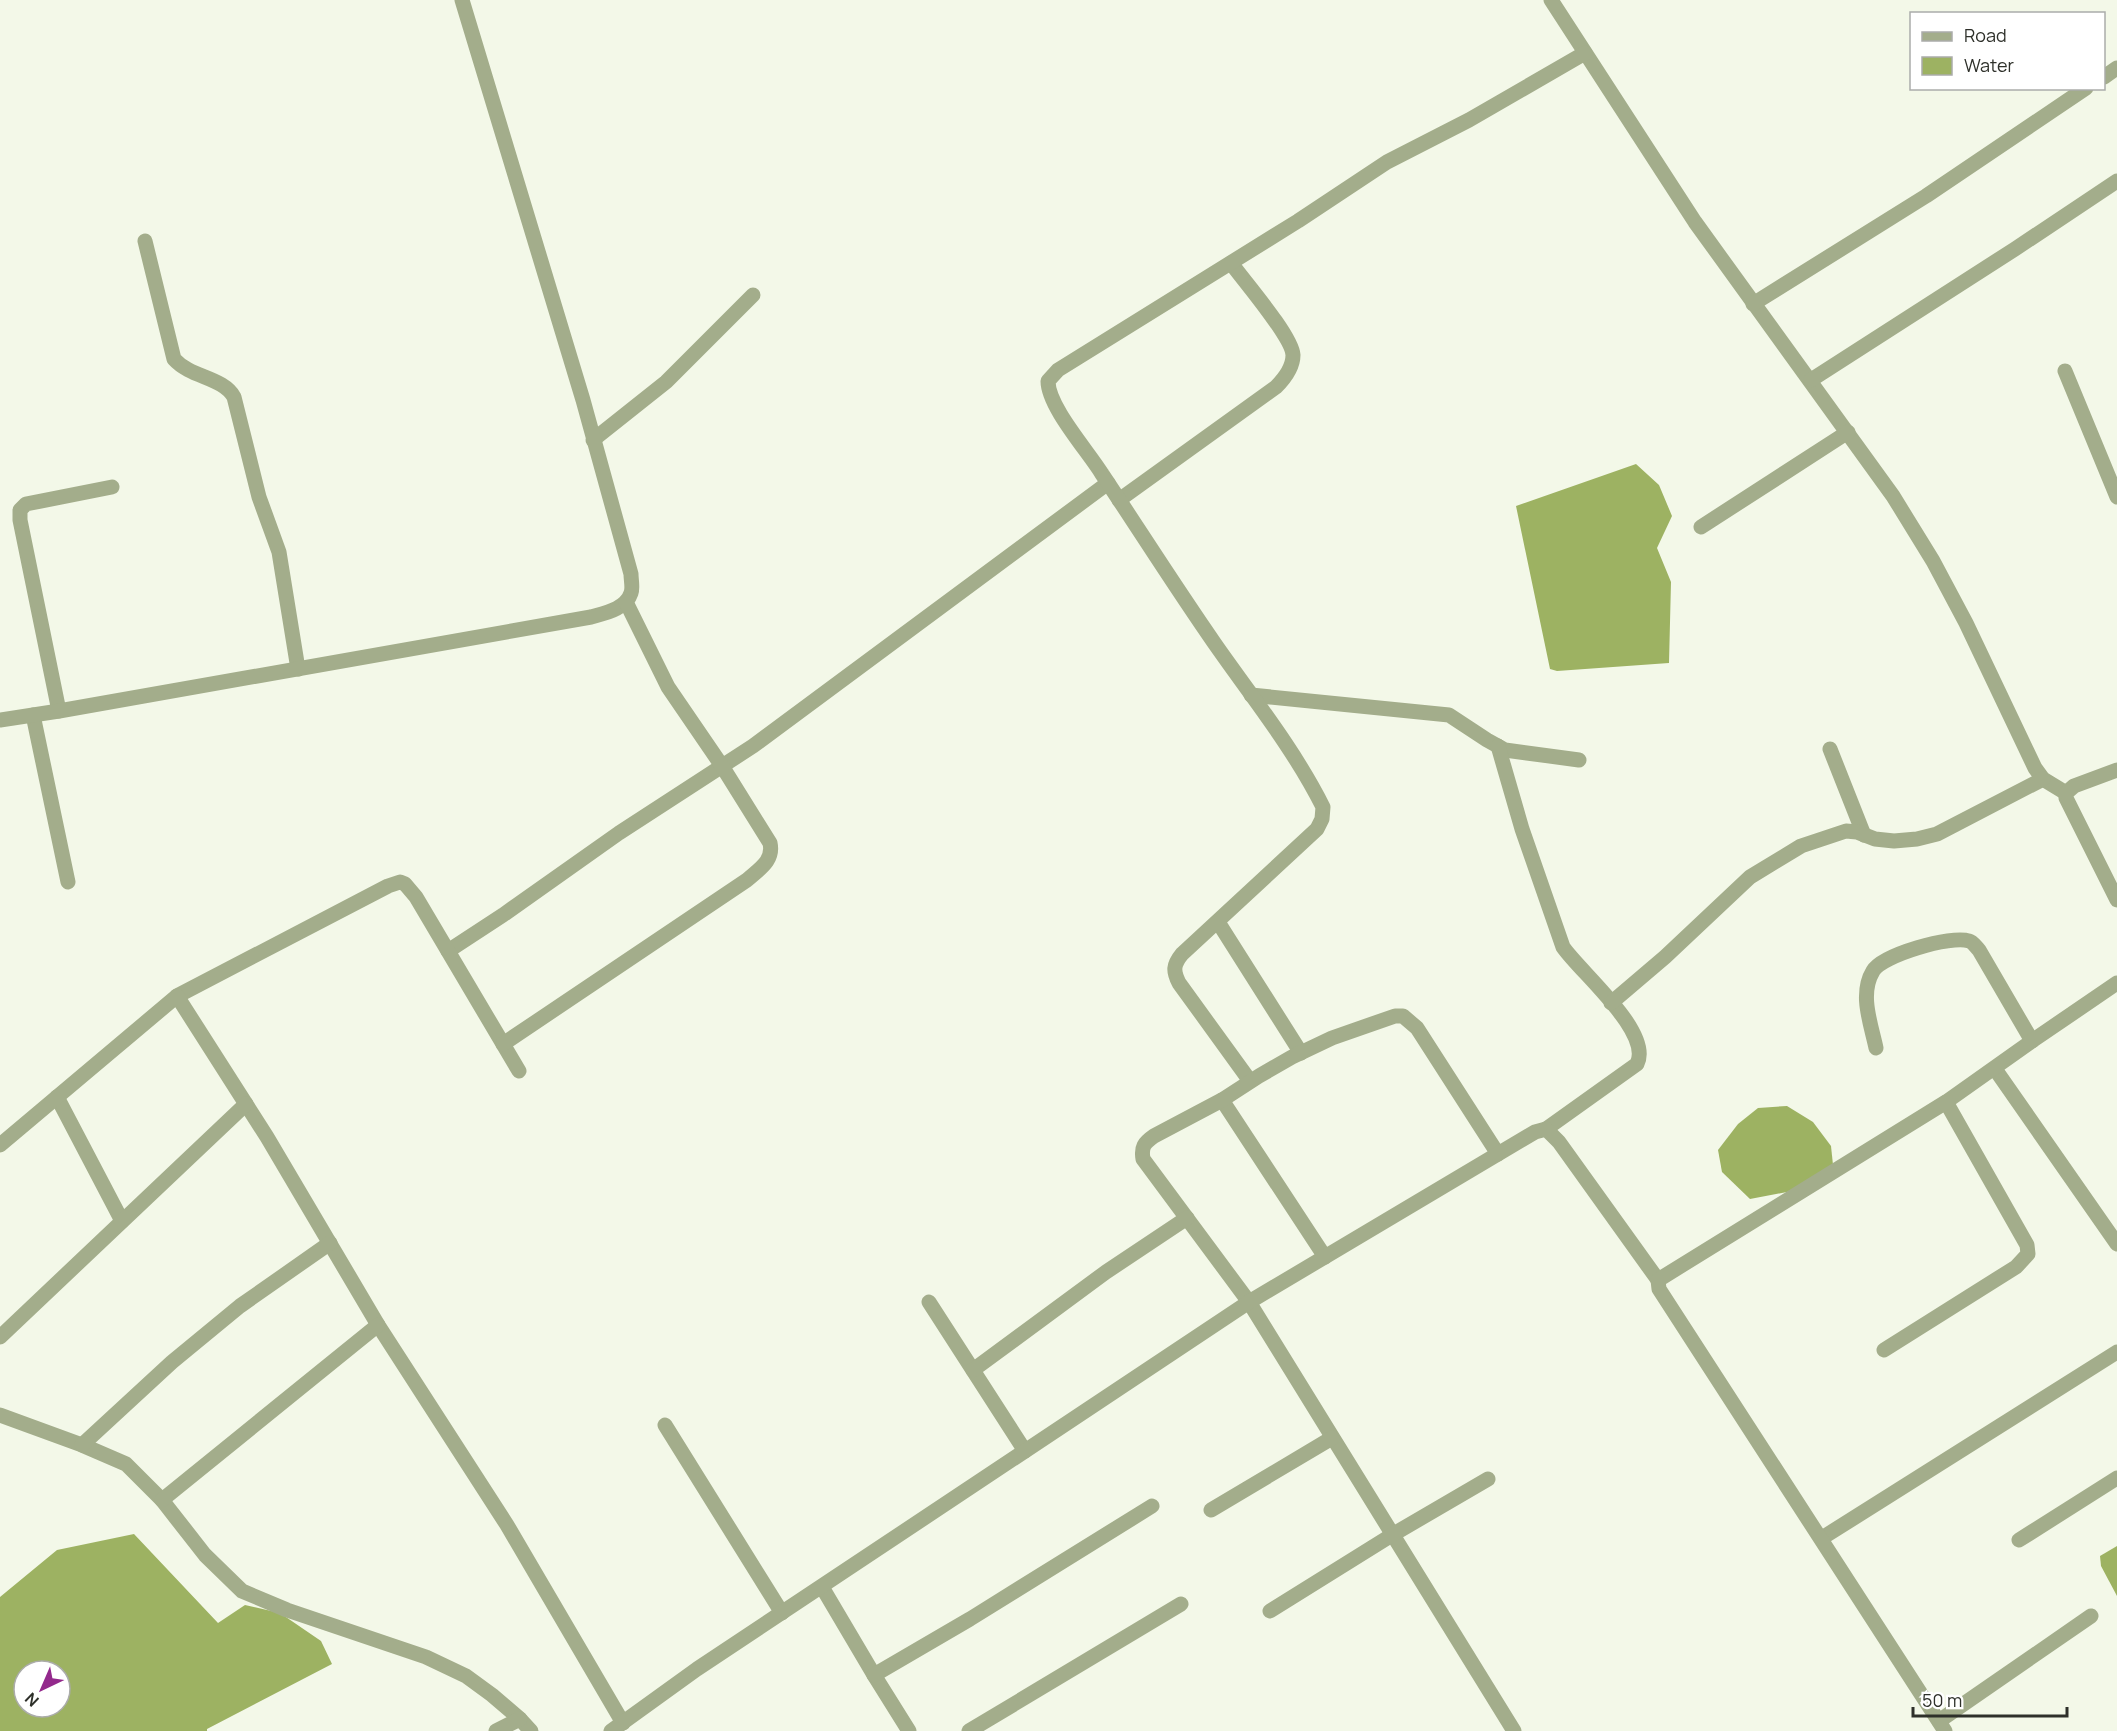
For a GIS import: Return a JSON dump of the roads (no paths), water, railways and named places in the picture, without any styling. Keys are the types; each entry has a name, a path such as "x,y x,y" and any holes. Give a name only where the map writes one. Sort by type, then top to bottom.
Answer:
{"street":[{"path":"0,720 591,617 614,610 626,602 632,593 631,574 592,440 583,400 462,0"},
{"path":"1551,0 1695,222 1893,496 1933,561 1966,623 2035,768 2043,779 2066,793"},
{"path":"1251,1081 1179,983 1173,972 1175,963 1317,829 1322,819 1323,807 1251,695 1175,587 1054,403 1048,389 1048,381 1058,370 1231,263 1387,162 1469,120 1585,53"},
{"path":"1753,304 1926,196 2083,90"},
{"path":"1810,381 2117,181"},
{"path":"145,241 174,359 189,372 231,390 234,397 259,497 279,552 298,669"},
{"path":"1119,500 1276,387 1291,367 1293,354 1287,338 1231,263"},
{"path":"592,440 666,382 753,296"},
{"path":"2065,371 2117,497"},
{"path":"1701,527 1848,432"},
{"path":"448,951 619,833 753,746 1108,483"},
{"path":"59,711 20,520 20,510 26,504 112,487"},
{"path":"503,1044 747,880 769,860 772,852 770,843 722,766 668,687 626,602"},
{"path":"1251,695 1449,715 1505,750 1579,760"},
{"path":"33,715 68,882"},
{"path":"177,996 246,1104 378,1325 507,1525 617,1727 697,1669 1249,1302 1535,1132 1546,1129 1637,1064 1640,1050 1629,1025 1563,947 1522,829 1498,746"},
{"path":"1830,749 1864,835"},
{"path":"2066,793 2074,786 2117,770"},
{"path":"1611,1003 1665,957 1750,877 1801,846 1846,831 1875,839 1894,841 1937,834 2043,779"},
{"path":"2066,793 2066,798 2117,900"},
{"path":"0,1145 177,996 388,886 400,882 405,884 416,897 519,1071"},
{"path":"1218,922 1301,1053"},
{"path":"1876,1048 1866,999 1868,983 1873,970 1879,964 1905,953 1941,942 1963,940 1971,941 1979,950 2032,1041"},
{"path":"1658,1280 1946,1102 2117,983"},
{"path":"1498,1154 1417,1029 1410,1020 1395,1016 1332,1038 1301,1053 1222,1100 1154,1136 1144,1143 1142,1150 1143,1159 1249,1302 1514,1731"},
{"path":"1995,1069 2117,1244"},
{"path":"57,1097 122,1221"},
{"path":"1222,1100 1325,1257"},
{"path":"1884,1350 2016,1267 2028,1254 2027,1245 1946,1102"},
{"path":"0,1337 246,1104"},
{"path":"1546,1129 1558,1142 1658,1280 1659,1289 1942,1726 2091,1616"},
{"path":"973,1370 1106,1272 1186,1218"},
{"path":"82,1446 172,1362 240,1306 330,1243"},
{"path":"928,1302 1025,1451"},
{"path":"162,1500 378,1325"},
{"path":"1822,1538 2117,1352"},
{"path":"0,1415 126,1464 162,1500 205,1555 242,1591 287,1610 426,1657 466,1676 520,1719 531,1731"},
{"path":"665,1425 782,1613"},
{"path":"1211,1510 1332,1437"},
{"path":"2019,1540 2117,1478"},
{"path":"1270,1611 1392,1535 1488,1479"},
{"path":"874,1675 970,1619 1152,1506"},
{"path":"822,1587 909,1731"},
{"path":"969,1731 1181,1604"},
{"path":"496,1731 520,1719"}],"water":[{"path":"1636,464 1659,485 1672,516 1657,548 1671,582 1669,663 1557,671 1550,669 1516,506"},
{"path":"1787,1106 1813,1122 1831,1146 1833,1165 1797,1190 1750,1199 1722,1172 1718,1150 1738,1124 1758,1108"},
{"path":"134,1534 218,1623 245,1605 280,1613 321,1641 332,1664 207,1731 0,1731 0,1597 57,1550"},
{"path":"2117,1546 2117,1596 2101,1566 2100,1556"}]}
